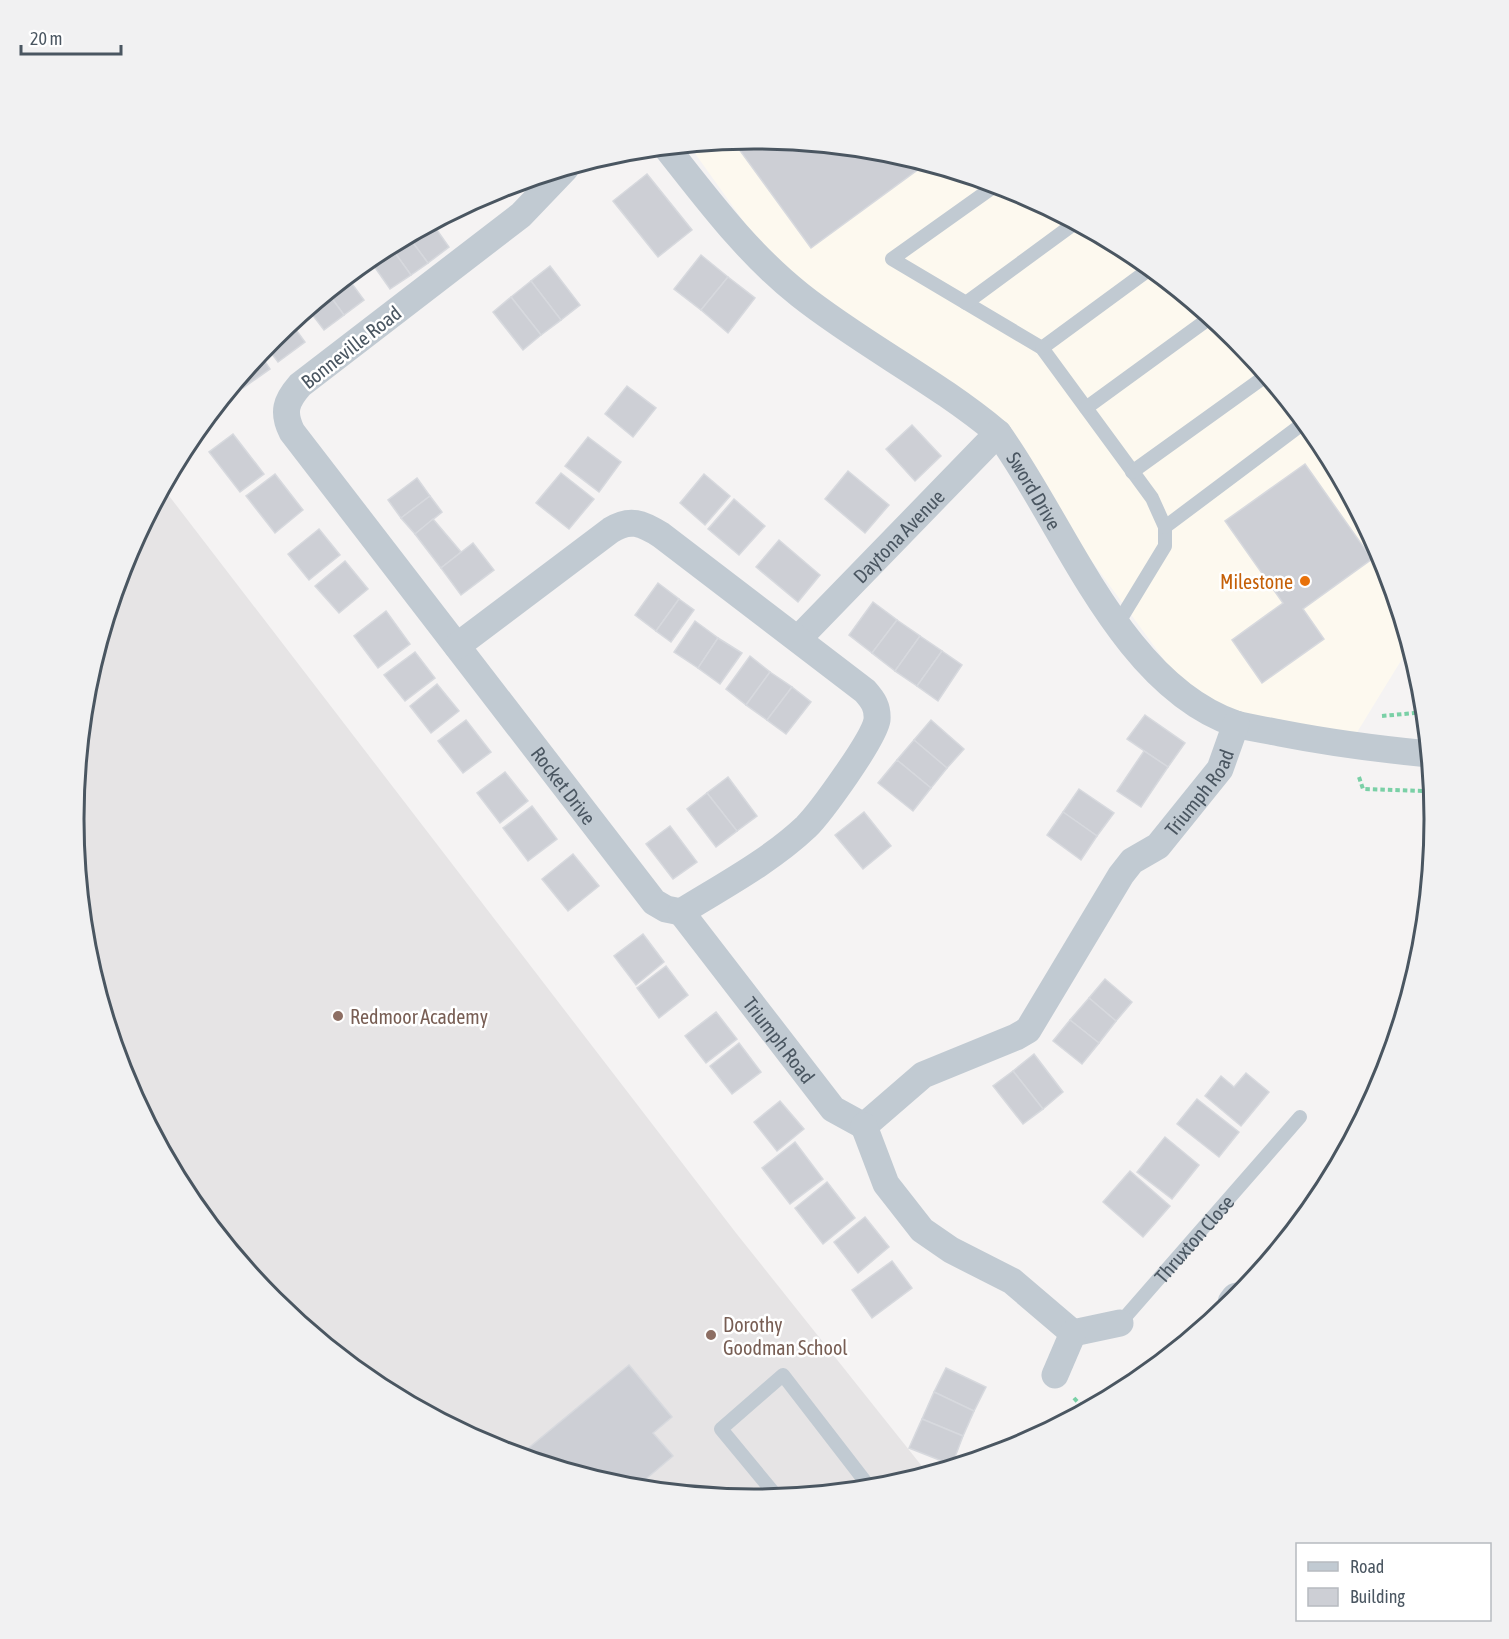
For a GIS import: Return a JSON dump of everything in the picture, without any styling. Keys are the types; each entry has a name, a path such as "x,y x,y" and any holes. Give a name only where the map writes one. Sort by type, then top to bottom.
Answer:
{"street":[{"name":"Sword Drive","path":"672,154 744,245 775,274 802,297 970,409 998,433 1117,625 1157,674 1198,706 1236,724 1348,747 1421,753"},
{"name":"Bonneville Road","path":"457,646 292,432 285,414 286,406 300,385 521,215 554,180"},
{"name":"Daytona Avenue","path":"798,639 998,433"},
{"path":"457,646 621,524 643,524 798,639 865,691 876,704 877,721 870,737 807,826 747,872 681,912"},
{"name":"Rocket Drive","path":"457,646 654,902 666,909 681,912"},
{"name":"Triumph Road","path":"681,912 833,1109 864,1126 923,1076 1016,1038 1028,1030 1120,875 1132,861 1158,846 1220,769 1236,724"},
{"path":"864,1126 886,1184 922,1230 951,1250 1012,1281 1073,1334 1055,1375"},
{"name":"Thruxton Close","path":"1073,1334 1120,1323"}],"lane":[{"path":"987,191 892,259 1042,348 1152,498 1165,527 1165,546 1117,625"},
{"path":"966,303 1068,227"},
{"path":"1042,348 1143,274"},
{"path":"1086,408 1204,322"},
{"path":"1132,472 1261,379"},
{"path":"1165,527 1298,427"},
{"name":"Thruxton Close","path":"1120,1323 1300,1117"},
{"path":"771,1490 721,1429 783,1375 864,1480"}],"shaded area":[{"path":"754,149 798,150 842,155 928,172 970,185 1051,218 1090,239 1127,262 1197,315 1259,377 1312,447 1356,523 1389,604 1404,655 1348,747 1198,706 998,433 779,271 694,152"},
{"name":"Redmoor Academy","path":"168,495 736,1233 923,1468 885,1477 798,1489 711,1489 624,1477 539,1454 458,1421 382,1377 312,1324 250,1262 223,1228 174,1155 135,1076 107,993 97,950 85,863 85,776 97,689 107,646 135,563"}],"building":[{"path":"739,149 798,150 885,162 918,170 811,248"},
{"path":"647,174 692,230 658,257 613,201"},
{"path":"437,230 449,247 428,263 413,243"},
{"path":"413,243 428,263 411,275 396,254"},
{"path":"396,254 411,275 390,289 375,267"},
{"path":"701,255 728,277 701,310 674,289"},
{"path":"550,266 580,305 561,320 531,281"},
{"path":"728,277 755,298 728,333 701,310"},
{"path":"531,281 561,320 541,335 511,297"},
{"path":"352,284 364,300 344,315 332,299"},
{"path":"511,297 541,335 523,350 493,312"},
{"path":"332,299 344,315 324,330 312,315"},
{"path":"296,330 305,342 278,362 272,354"},
{"path":"265,361 270,369 243,388 250,377"},
{"path":"627,386 656,408 633,437 605,414"},
{"path":"912,425 941,456 915,481 886,449"},
{"path":"233,434 264,474 240,492 209,452"},
{"path":"588,437 621,462 599,492 565,466"},
{"name":"Milestone","path":"1305,464 1372,559 1303,609 1324,639 1262,683 1232,640 1283,603 1225,521"},
{"path":"848,471 889,505 865,533 825,499"},
{"path":"561,473 594,499 569,529 536,503"},
{"path":"275,474 303,510 275,533 246,496"},
{"path":"704,474 730,496 705,525 680,503"},
{"path":"417,478 430,496 401,518 388,500"},
{"path":"430,496 442,512 415,534 401,518"},
{"path":"734,499 765,526 739,555 708,529"},
{"path":"433,519 461,552 441,568 415,534"},
{"path":"319,529 340,555 309,580 288,554"},
{"path":"779,540 820,575 798,602 756,567"},
{"path":"473,543 494,570 461,595 441,568"},
{"path":"345,561 368,589 339,613 315,586"},
{"path":"658,583 679,599 656,631 635,615"},
{"path":"679,599 694,610 671,642 656,631"},
{"path":"873,602 897,620 872,653 849,635"},
{"path":"386,611 410,644 378,668 354,636"},
{"path":"897,620 920,636 895,671 872,653"},
{"path":"695,621 718,638 698,668 674,652"},
{"path":"920,636 942,651 917,686 895,671"},
{"path":"718,638 742,653 720,684 698,668"},
{"path":"942,651 962,665 938,701 917,686"},
{"path":"415,652 435,678 405,701 384,675"},
{"path":"750,656 770,672 746,705 726,689"},
{"path":"770,672 792,687 767,720 746,705"},
{"path":"437,684 459,711 431,733 410,706"},
{"path":"792,687 811,702 786,734 767,720"},
{"path":"1145,715 1185,743 1168,767 1127,739"},
{"path":"466,720 491,752 463,773 438,741"},
{"path":"931,720 964,749 947,768 914,740"},
{"path":"914,740 947,768 931,788 897,760"},
{"path":"1144,751 1168,767 1141,807 1117,791"},
{"path":"897,760 931,788 913,811 878,783"},
{"path":"505,772 528,801 500,823 477,793"},
{"path":"728,777 757,816 737,831 707,793"},
{"path":"1079,789 1114,813 1097,836 1063,812"},
{"path":"707,793 737,831 716,847 687,809"},
{"path":"532,806 557,839 528,861 503,828"},
{"path":"864,812 891,846 863,869 835,835"},
{"path":"1063,812 1097,836 1081,860 1047,835"},
{"path":"670,826 697,862 673,879 646,844"},
{"path":"573,854 599,886 568,911 542,879"},
{"path":"643,934 664,962 636,985 614,956"},
{"path":"666,966 688,995 659,1018 637,988"},
{"path":"1105,979 1132,1002 1116,1021 1089,998"},
{"path":"1089,998 1116,1021 1099,1043 1070,1020"},
{"path":"716,1012 737,1039 706,1063 685,1036"},
{"path":"1070,1020 1099,1043 1082,1064 1053,1041"},
{"path":"739,1043 761,1072 732,1094 710,1066"},
{"path":"1034,1054 1063,1092 1043,1109 1013,1071"},
{"path":"1013,1071 1043,1109 1023,1124 993,1086"},
{"path":"1246,1073 1269,1092 1241,1126 1205,1096 1221,1076 1234,1087"},
{"path":"1197,1099 1239,1132 1219,1157 1177,1124"},
{"path":"780,1101 804,1129 777,1151 754,1122"},
{"path":"1165,1137 1199,1165 1172,1199 1137,1172"},
{"path":"795,1142 823,1179 790,1204 762,1168"},
{"path":"1130,1171 1170,1206 1143,1237 1103,1202"},
{"path":"827,1182 855,1218 823,1244 795,1208"},
{"path":"865,1217 889,1247 858,1273 834,1242"},
{"path":"892,1261 912,1288 872,1318 852,1290"},
{"path":"629,1365 672,1417 653,1433 673,1456 644,1480 581,1467 527,1450"},
{"path":"946,1368 986,1387 974,1411 934,1392"},
{"path":"934,1392 974,1411 963,1436 922,1419"},
{"path":"922,1419 963,1436 954,1459 944,1462 909,1448"}],"place":[{"name":"Milestone","path":"1305,581"},
{"name":"Redmoor Academy","path":"338,1016"},
{"name":"Dorothy Goodman School","path":"711,1335"}]}
